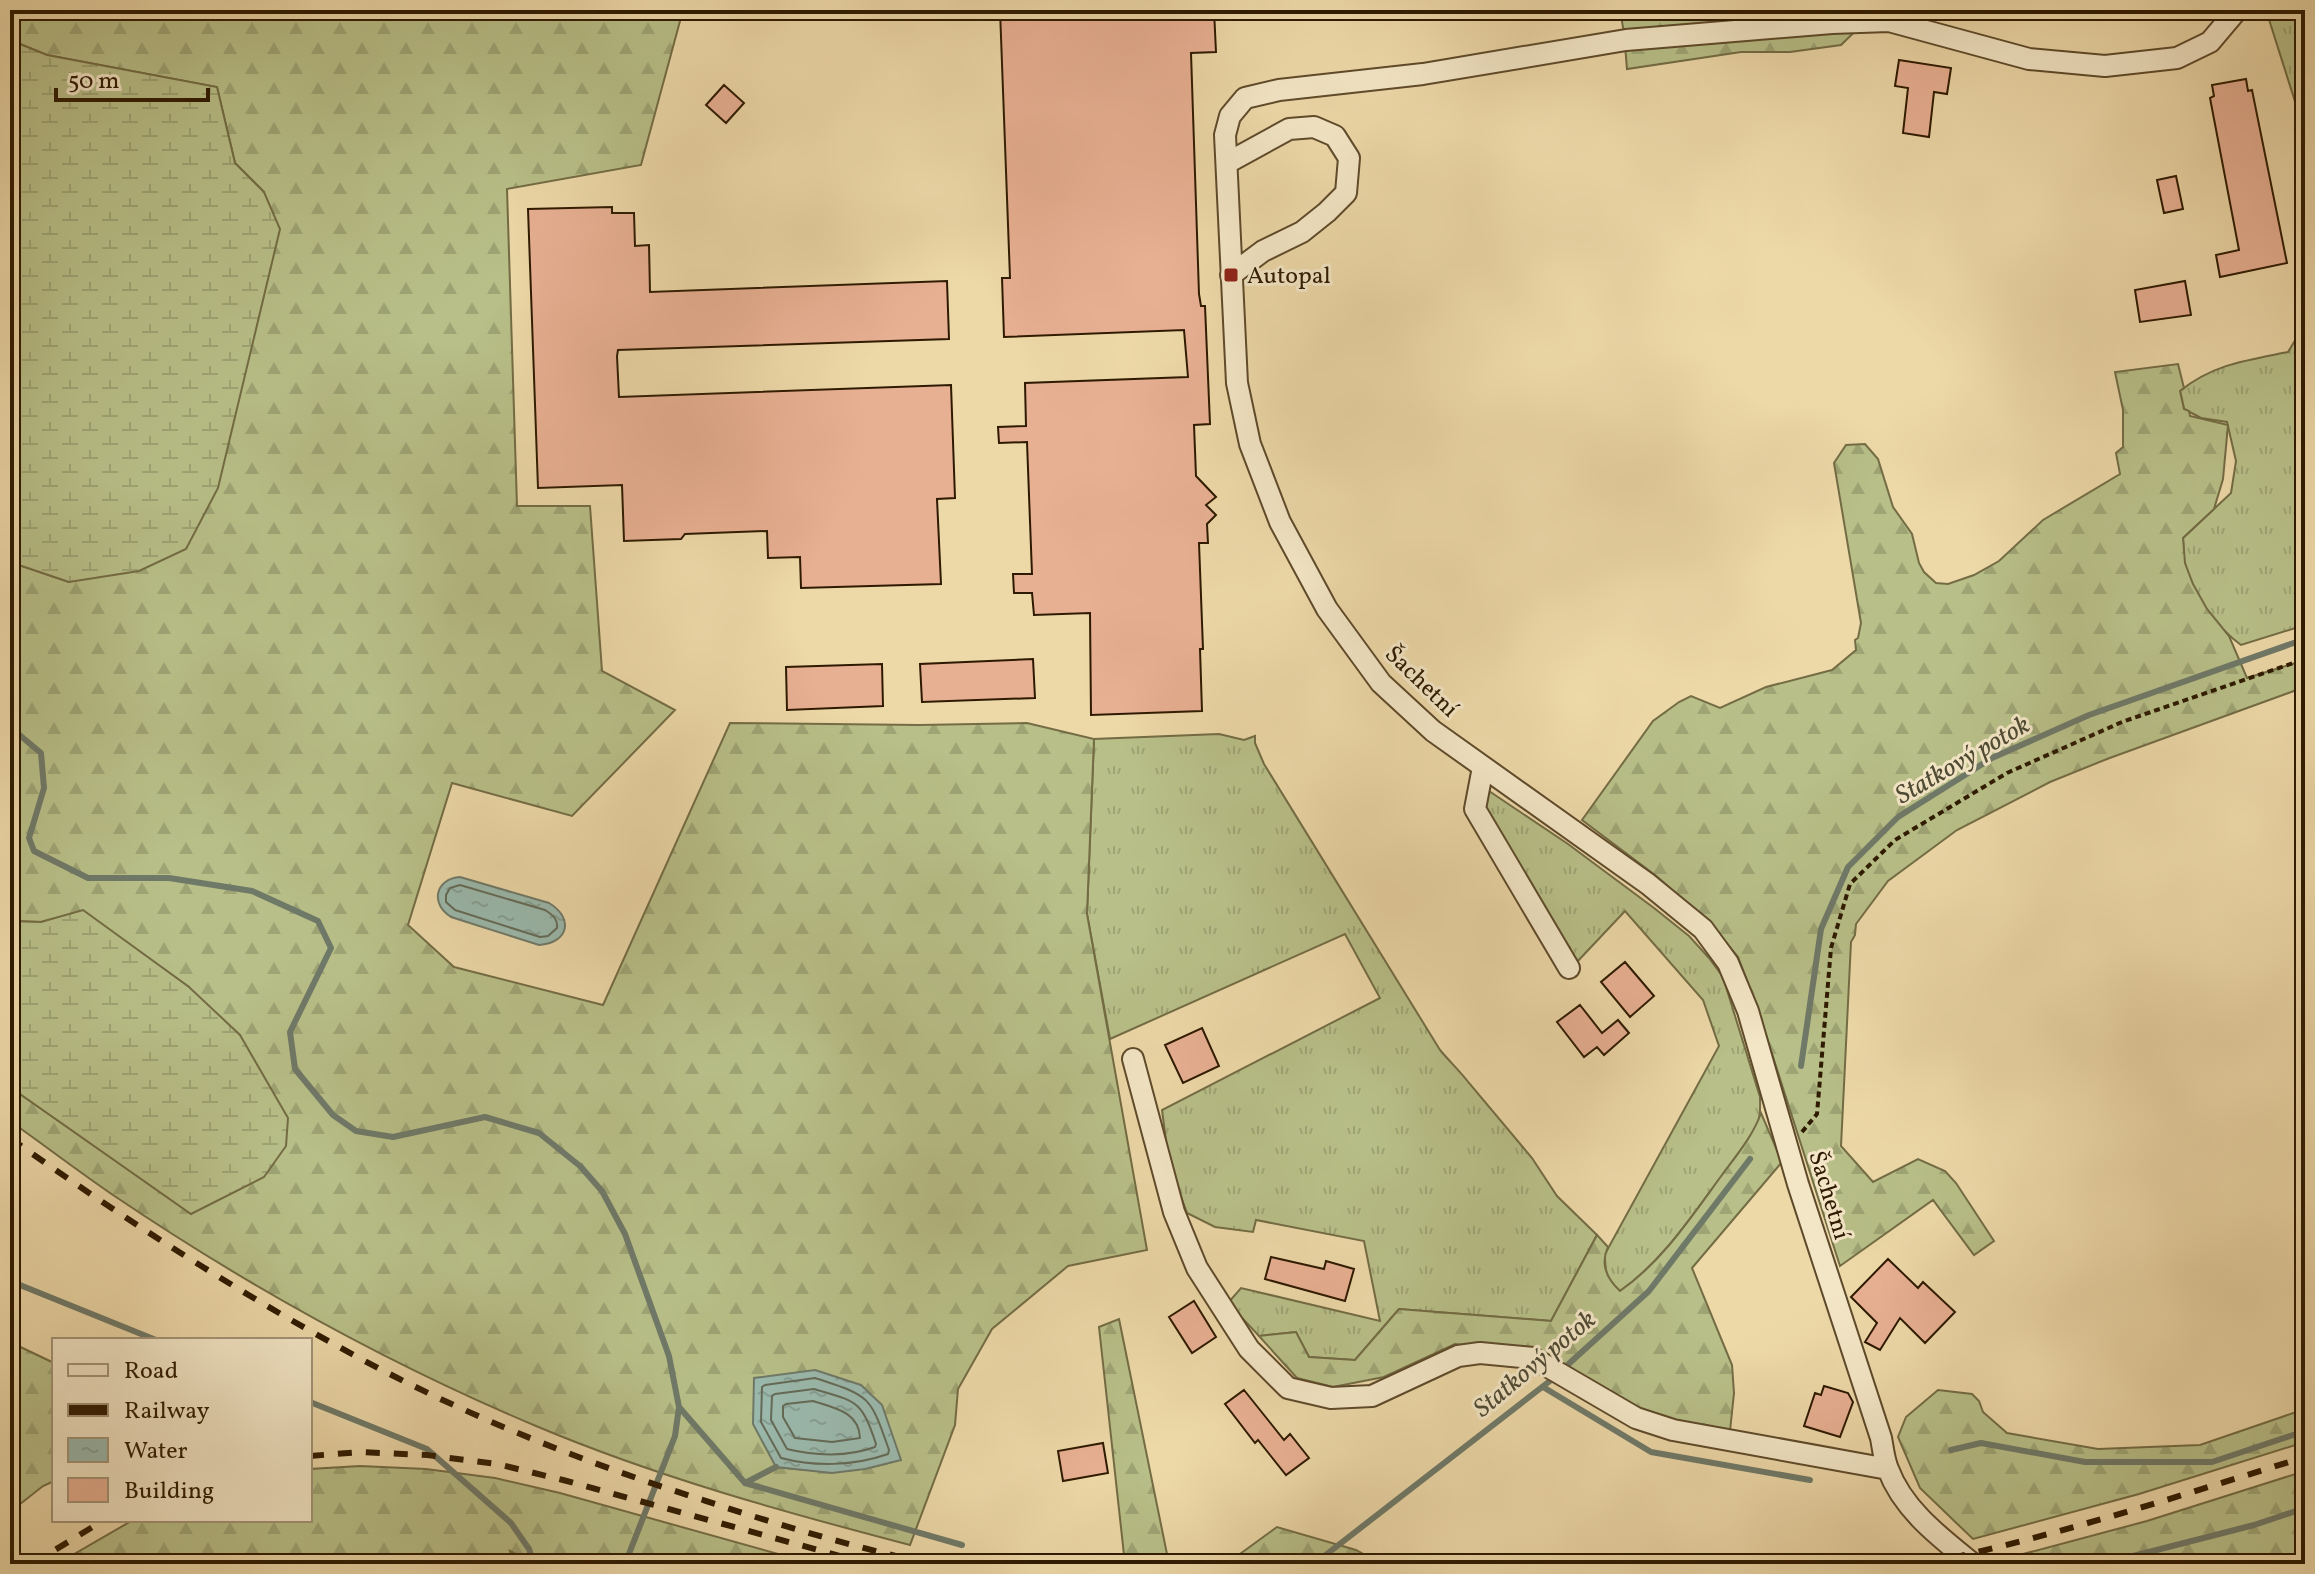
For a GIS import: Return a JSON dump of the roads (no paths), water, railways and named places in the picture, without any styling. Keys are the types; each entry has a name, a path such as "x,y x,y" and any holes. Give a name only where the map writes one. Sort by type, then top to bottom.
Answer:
{"street":[{"name":"Šachetní","path":"1973,1564 1932,1530 1913,1509 1888,1469 1748,1011 1728,963 1703,929 1648,884 1433,731 1381,683 1327,609 1280,522 1250,444 1237,383 1225,135 1230,116 1245,98 1279,90 1423,74 1626,40 1889,21 2029,59 2105,66 2177,58 2210,42 2237,10"},
{"path":"1227,163 1289,129 1314,127 1335,136 1349,158 1346,193 1327,212 1302,232 1263,251 1231,275"},
{"path":"1483,767 1475,809 1569,968"},
{"path":"1133,1059 1174,1212 1197,1268 1249,1349 1288,1388 1331,1398 1372,1396 1458,1356 1480,1353 1533,1358 1636,1418 1673,1430 1888,1469"}],"water":[{"path":"460,877 549,903 565,922 562,935 557,940 539,945 451,917 440,906 438,893 445,882"},
{"path":"815,1370 861,1385 882,1405 901,1460 832,1473 776,1467 753,1424 754,1378"}],"waterway":[{"name":"Statkový potok","path":"1801,1066 1821,929 1848,867 1898,817 1992,758 2089,715 2305,639"},
{"path":"10,727 41,753 44,788 29,838 34,851 88,878 169,878 252,891 318,921 331,948 290,1032 295,1069 333,1115 356,1131 393,1137 485,1117 539,1133 580,1166 602,1191 625,1234 669,1356 679,1407 675,1436 625,1564"},
{"name":"Statkový potok","path":"1563,1369 1649,1291 1750,1159"},
{"path":"10,1281 151,1338"},
{"name":"Statkový potok","path":"1310,1564 1555,1377"},
{"path":"1543,1387 1651,1452 1810,1480"},
{"path":"312,1403 427,1449 511,1523 529,1549 534,1564"},
{"path":"679,1407 745,1483 962,1545"},
{"path":"1951,1450 1981,1443 2085,1462 2212,1462 2305,1431"},
{"path":"745,1483 776,1467"},
{"path":"2102,1564 2254,1525 2305,1508"}],"railway":[{"path":"10,1138 96,1198 227,1282 317,1335 445,1401 572,1455 659,1486 816,1535 930,1564"},
{"path":"312,1456 360,1452 427,1455 497,1464 869,1564"},
{"path":"1924,1564 2068,1529 2305,1457"},
{"path":"32,1564 101,1522"}],"place":[{"name":"Autopal","path":"1231,275"}]}
